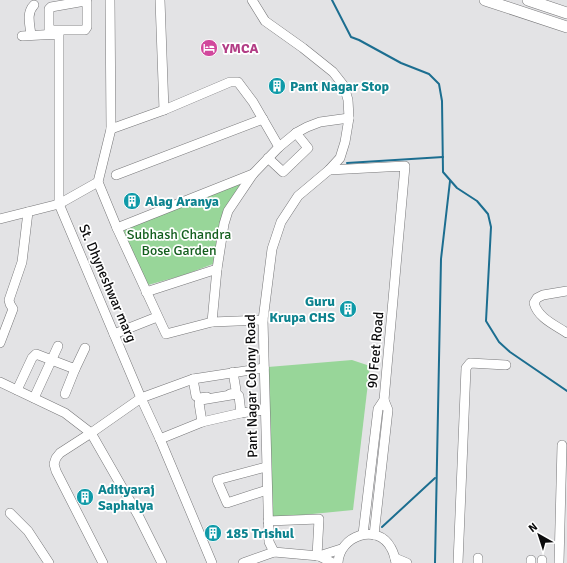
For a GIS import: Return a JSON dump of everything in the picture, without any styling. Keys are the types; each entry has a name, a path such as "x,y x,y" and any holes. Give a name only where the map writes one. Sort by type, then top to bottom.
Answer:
{"main road":[{"path":"485,0 567,27"},
{"path":"528,0 567,13"}],"street":[{"path":"34,5 30,9 29,13 27,35 49,32 68,34 72,30 85,30 87,28 87,2 84,0 51,7 49,9 49,32"},
{"path":"110,0 111,129 98,182 157,316 166,334 212,322 263,320"},
{"path":"160,0 164,110"},
{"name":"Pant Nagar Colony Road","path":"252,0 265,20 303,48 337,77 344,86 348,100 349,118 345,142 340,158 329,170 298,196 281,222 272,249 263,320 264,410 268,521 269,542 274,552"},
{"name":"St. Dhyneshwar marg","path":"59,32 59,204 212,563"},
{"path":"111,129 164,110 230,82 238,82 263,119 279,147"},
{"path":"212,322 217,269 224,224 228,211 253,174 308,127 320,122 349,118"},
{"path":"116,175 263,119"},
{"path":"270,160 279,147 298,135"},
{"path":"270,160 282,172 288,168 308,148 298,135"},
{"name":"90 Feet Road","path":"329,170 405,166 384,400 378,409 363,534"},
{"path":"117,228 253,174"},
{"path":"0,219 59,204 98,182"},
{"path":"0,343 13,308 9,300 22,262 28,212"},
{"path":"146,292 217,269"},
{"path":"567,291 544,295 537,298 534,304 542,316 567,333"},
{"path":"114,334 157,316"},
{"path":"34,398 58,346"},
{"path":"65,394 85,348"},
{"path":"17,390 34,355 36,354 75,369"},
{"path":"458,563 464,517 467,367 470,363 506,365"},
{"path":"103,563 56,471 54,464 60,453 141,398 194,381 264,368"},
{"path":"194,381 196,396 199,398 235,393 236,390 233,374"},
{"path":"0,382 65,413 91,433 138,515 162,563"},
{"path":"202,419 199,403 201,400 238,395 241,412"},
{"path":"374,535 388,410 384,400"},
{"path":"160,439 202,419 241,412 264,410"},
{"path":"559,563 556,530 557,516 564,493 557,476 561,459 562,445"},
{"path":"266,467 217,480 227,503 267,490"},
{"path":"10,513 28,531 49,563"},
{"path":"268,521 319,519 318,556"},
{"path":"318,556 341,549 351,539 363,534 374,535 386,541 391,547 395,560 407,563"},
{"path":"338,563 341,549"},
{"path":"243,563 274,552 318,556 333,563"}],"green space":[{"name":"Subhash Chandra Bose Garden","path":"242,182 225,208 213,264 184,275 148,285 122,230"},
{"path":"352,360 370,366 353,510 272,518 268,367"}],"waterway":[{"path":"332,0 351,37 401,63 429,74 439,84 442,101 443,172 457,188 477,201 488,214 491,227 486,321 499,342 510,352 567,391"},
{"path":"347,163 443,157"},
{"path":"435,563 441,259 450,181"},
{"path":"382,527 435,478"}],"place":[{"name":"YMCA","path":"209,48"},
{"name":"Pant Nagar Stop","path":"277,86"},
{"name":"Alag Aranya","path":"132,201"},
{"name":"Guru Krupa CHS","path":"348,309"},
{"name":"Adityaraj Saphalya","path":"85,497"},
{"name":"185 Trishul","path":"213,533"}]}
